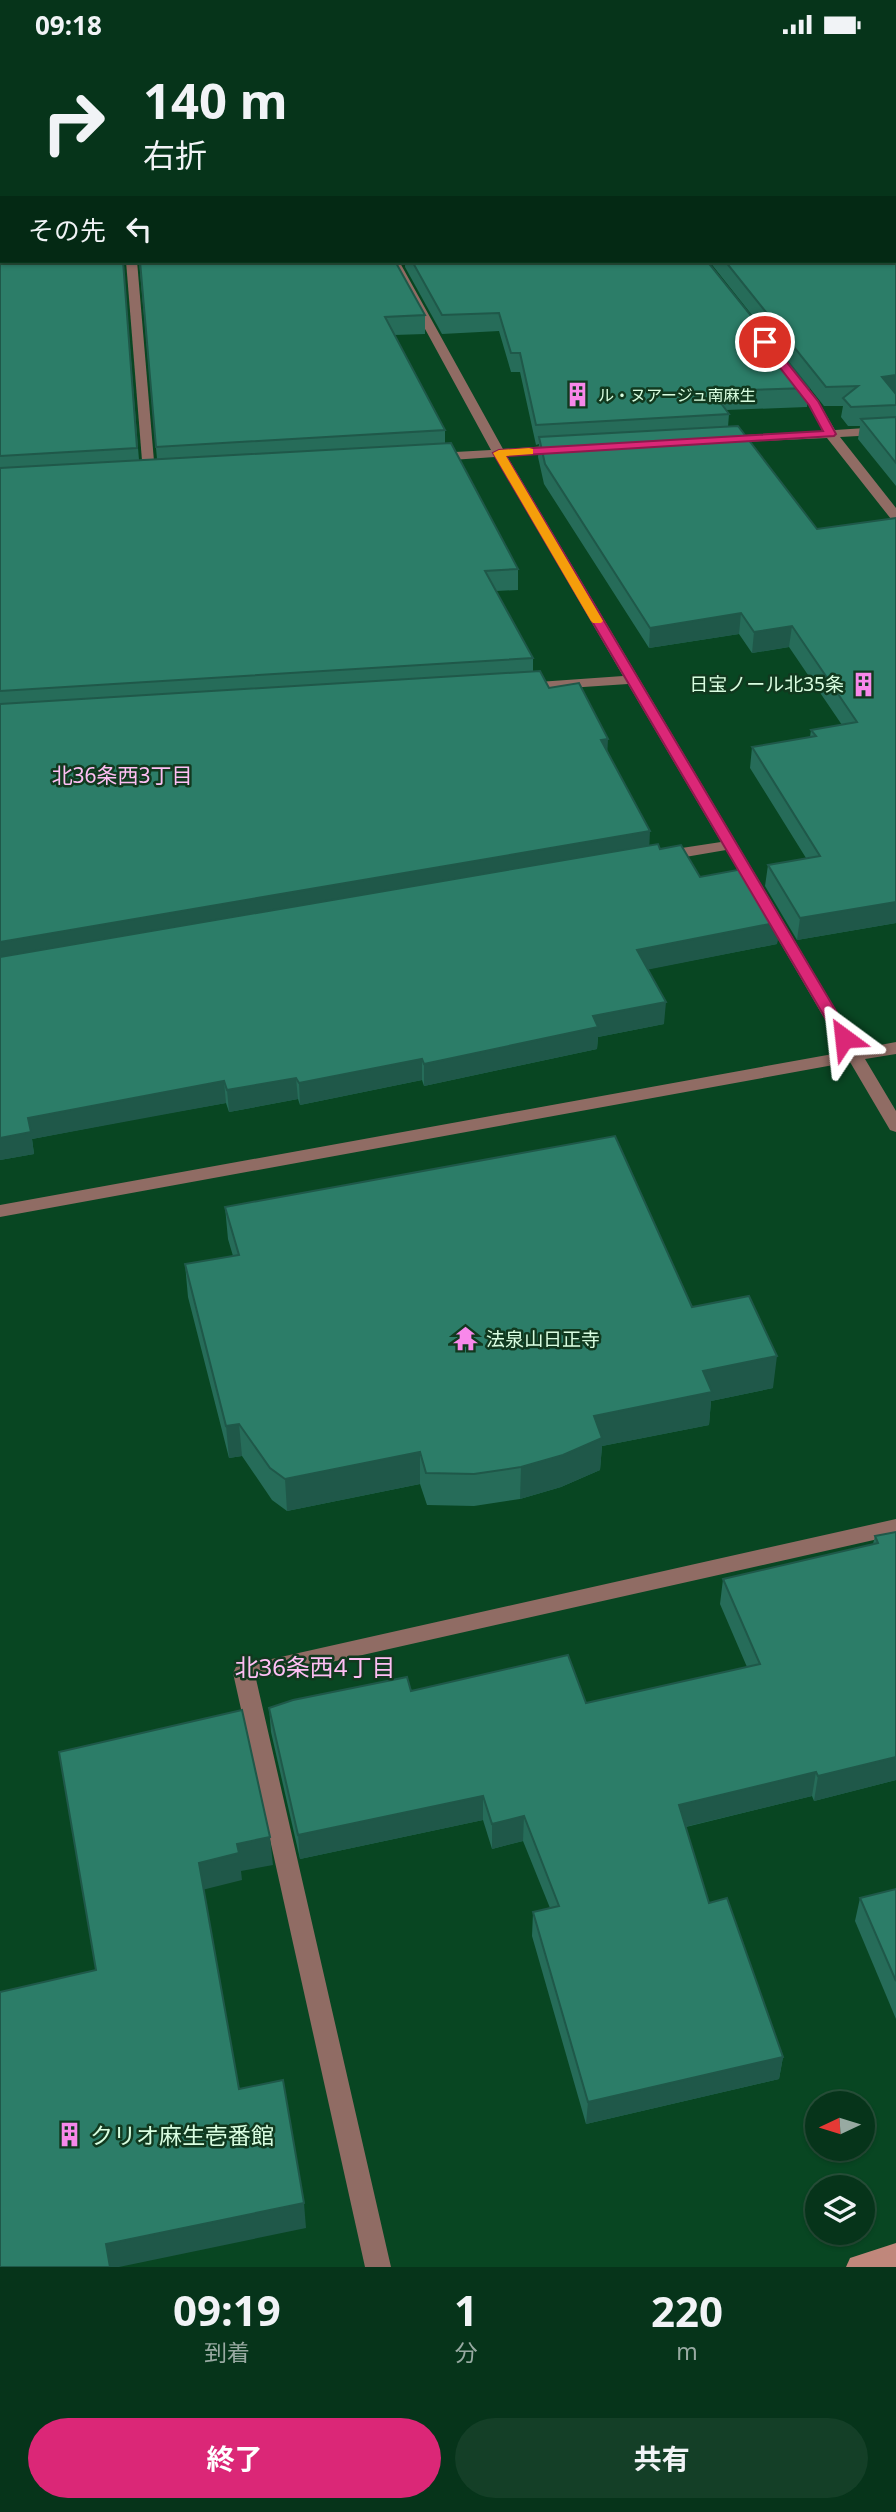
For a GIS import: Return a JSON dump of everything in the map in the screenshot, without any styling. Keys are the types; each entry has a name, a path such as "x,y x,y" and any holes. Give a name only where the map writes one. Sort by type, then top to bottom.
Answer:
{"street":[{"path":"131,263 142,474 163,473"},
{"path":"398,263 499,453 896,1126"},
{"path":"790,373 814,404 831,434 896,516"},
{"path":"710,441 896,430"},
{"path":"427,457 576,449"},
{"path":"515,687 632,680"},
{"path":"642,860 731,845"},
{"path":"0,1211 896,1048"},
{"path":"378,2267 244,1674 896,1527"},
{"path":"859,2267 896,2256"}],"building":[{"path":"0,263 123,263 137,448 0,456"},
{"path":"140,263 396,263 425,315 385,317 445,430 156,447"},
{"path":"413,263 709,263 809,388 712,391 729,414 536,425 520,353 511,353 499,313 442,315"},
{"path":"727,263 896,263 896,375 882,377 896,394 896,405 851,407 843,398 858,386 826,387"},
{"path":"896,417 896,463 861,419"},
{"path":"738,426 817,529 896,518 896,902 800,918 768,865 820,856 752,747 816,736 811,730 857,722 792,626 754,632 741,613 650,628 545,464 539,437"},
{"path":"451,443 518,569 485,571 533,658 0,691 0,468"},
{"path":"540,671 549,688 579,683 608,739 601,740 650,831 0,942 0,704"},
{"path":"658,844 660,849 681,845 700,877 748,868 780,922 637,950 666,1002 593,1016 598,1027 424,1064 422,1059 299,1083 296,1078 227,1090 224,1081 28,1118 31,1132 0,1138 0,957"},
{"path":"615,1136 692,1307 749,1296 777,1356 703,1371 712,1392 594,1416 602,1438 563,1455 521,1467 474,1474 426,1473 420,1452 285,1479 270,1468 239,1424 226,1426 185,1264 239,1255 225,1207"},
{"path":"896,1532 896,1757 818,1776 816,1772 679,1805 709,1903 727,1898 783,2057 588,2102 533,1912 559,1906 524,1816 492,1824 483,1796 298,1835 269,1708 293,1700 407,1677 411,1691 568,1655 586,1703 760,1664 723,1579 878,1543 875,1536"},
{"path":"242,1710 270,1837 237,1844 239,1853 199,1863 239,2089 283,2080 304,2203 106,2244 110,2267 0,2267 0,1992 96,1970 59,1752"},
{"path":"896,1889 896,1981 860,1898"}],"slow traffic":[{"path":"529,451 499,453 597,621"}],"place":[{"name":"ル・ヌアージュ南麻生","path":"578,395"},
{"name":"日宝ノール北35条","path":"864,684"},
{"name":"法泉山日正寺","path":"466,1339"},
{"name":"クリオ麻生壱番館","path":"70,2135"}],"district":[{"name":"北36条西3丁目","path":"122,775"},
{"name":"北36条西4丁目","path":"315,1666"}],"route":[{"path":"765,342 814,404 831,434 499,453 844,1038"}]}
